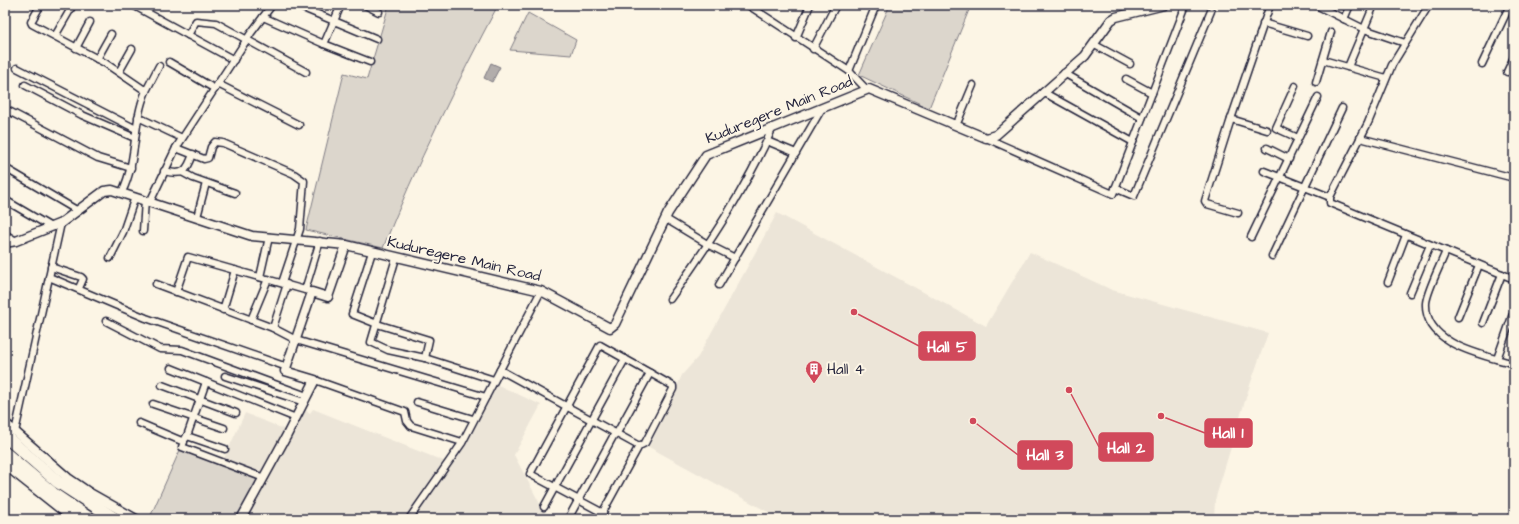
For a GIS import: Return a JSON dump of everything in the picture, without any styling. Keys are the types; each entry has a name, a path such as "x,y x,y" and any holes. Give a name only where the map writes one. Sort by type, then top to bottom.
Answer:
{"highway":[{"path":"10,434 45,471 70,490 115,519"},
{"path":"5,452 36,479 90,519"}],"street":[{"path":"39,5 31,22 119,72 146,91"},
{"path":"55,36 73,5"},
{"path":"133,5 234,60"},
{"path":"143,231 147,201 176,148 271,5"},
{"path":"296,5 378,39"},
{"path":"324,44 341,5"},
{"path":"364,5 379,12"},
{"path":"748,5 796,38 849,71 867,90"},
{"path":"796,38 810,5"},
{"path":"813,49 836,5"},
{"path":"849,71 876,5"},
{"path":"986,138 996,135 1064,73 1085,56 1111,20 1116,17 1164,5"},
{"path":"986,138 1112,194 1186,5"},
{"path":"1238,213 1207,204 1205,201 1231,119 1254,55 1262,23 1270,5"},
{"path":"1316,5 1364,29 1405,44"},
{"path":"1344,19 1350,5"},
{"path":"1348,67 1374,5"},
{"path":"1429,5 1386,78 1360,138 1330,197 1330,203 1514,279"},
{"path":"1482,64 1510,5"},
{"path":"1115,188 1134,196 1210,11"},
{"path":"262,17 370,62"},
{"path":"188,35 196,21 216,24 306,72"},
{"path":"76,48 90,22"},
{"path":"1262,23 1307,36"},
{"path":"1316,82 1332,32"},
{"path":"97,59 111,34"},
{"path":"1094,44 1130,64"},
{"path":"119,72 132,49"},
{"path":"1507,72 1514,57"},
{"path":"1323,60 1386,78"},
{"path":"169,62 299,125"},
{"path":"122,192 129,178 140,106 159,66"},
{"path":"17,68 136,129"},
{"path":"1064,73 1142,118"},
{"path":"1126,79 1152,93"},
{"path":"25,85 82,115 135,138"},
{"path":"954,124 958,121 973,85"},
{"path":"1295,86 1276,128 1298,138"},
{"name":"Kuduregere Main Road","path":"5,243 16,241 62,223 104,191 112,190 122,192 252,236 320,241 346,245 541,291 610,328 615,324 666,219 706,154 773,127 821,110 867,90 986,138"},
{"path":"1043,92 1133,142"},
{"path":"1251,238 1318,97"},
{"path":"1272,256 1342,108"},
{"path":"5,109 98,158 131,168"},
{"path":"719,285 821,110"},
{"path":"138,117 182,138"},
{"path":"1231,119 1267,130"},
{"path":"670,299 709,245 748,179 773,127"},
{"path":"1360,138 1514,178"},
{"path":"767,140 796,153"},
{"path":"176,148 208,158 211,147 215,142 223,143 294,174 304,181 300,228 295,239 273,328"},
{"path":"1268,148 1288,159"},
{"path":"164,171 174,174 182,172 189,166 193,154"},
{"path":"5,168 78,211"},
{"path":"1264,171 1330,197"},
{"path":"182,172 235,193"},
{"path":"197,218 206,182"},
{"path":"110,258 123,232 135,197"},
{"path":"5,200 51,227"},
{"path":"666,219 709,245 735,258"},
{"path":"10,434 62,223"},
{"path":"5,234 16,241"},
{"path":"1388,282 1406,235"},
{"path":"260,277 270,237"},
{"path":"320,241 296,340 285,371 405,412 407,421 411,426 462,442"},
{"path":"176,292 188,256 328,296 346,245"},
{"path":"1410,293 1430,245"},
{"path":"1446,251 1426,302 1430,321 1437,332 1461,348 1514,364"},
{"path":"372,252 352,314 377,324 429,340 425,358"},
{"path":"396,258 371,342 388,350 425,358 494,380"},
{"path":"1458,317 1479,264"},
{"path":"51,267 81,277 83,279 79,288"},
{"path":"223,310 235,270"},
{"path":"1482,323 1502,274"},
{"path":"49,276 146,318 287,367"},
{"path":"251,320 268,279"},
{"path":"156,284 273,328 296,340 486,397"},
{"path":"409,519 462,442 541,291"},
{"path":"1497,359 1514,310"},
{"path":"106,321 165,351 174,348 182,350 306,399"},
{"path":"600,346 624,359 669,383 673,386 673,389 645,443 639,446 601,516 578,500 530,474 600,346"},
{"path":"544,507 624,359"},
{"path":"171,368 296,418"},
{"path":"500,370 639,446"},
{"path":"568,519 650,372"},
{"path":"225,376 306,399"},
{"path":"241,519 315,380"},
{"path":"206,382 182,447 264,478"},
{"path":"162,385 236,413"},
{"path":"417,402 473,419"},
{"path":"153,404 224,428"},
{"path":"5,423 10,434 68,478 90,493 136,519"},
{"path":"139,423 185,439 225,448"},
{"path":"5,465 73,519"}],"shaded area":[{"path":"389,5 498,5 437,125 383,248 306,230 344,73 367,79"},
{"path":"890,5 971,5 929,108 859,75"},
{"path":"528,13 576,40 571,55 510,50"},
{"path":"491,63 500,67 492,82 484,78"},
{"path":"777,213 986,326 1030,252 1112,290 1268,333 1248,391 1215,500 1214,519 781,519 649,447 682,375 698,357"},
{"path":"498,385 541,405 514,455 548,519 237,519 258,478 221,465 245,413 291,432 303,409 310,413 313,409 451,464"},
{"path":"180,450 258,478 237,519 161,519 151,515"}],"place":[{"name":"Hall 5","path":"854,312"},
{"name":"Hall 4","path":"814,384"},
{"name":"Hall 2","path":"1069,390"},
{"name":"Hall 1","path":"1161,416"},
{"name":"Hall 3","path":"973,421"}]}
